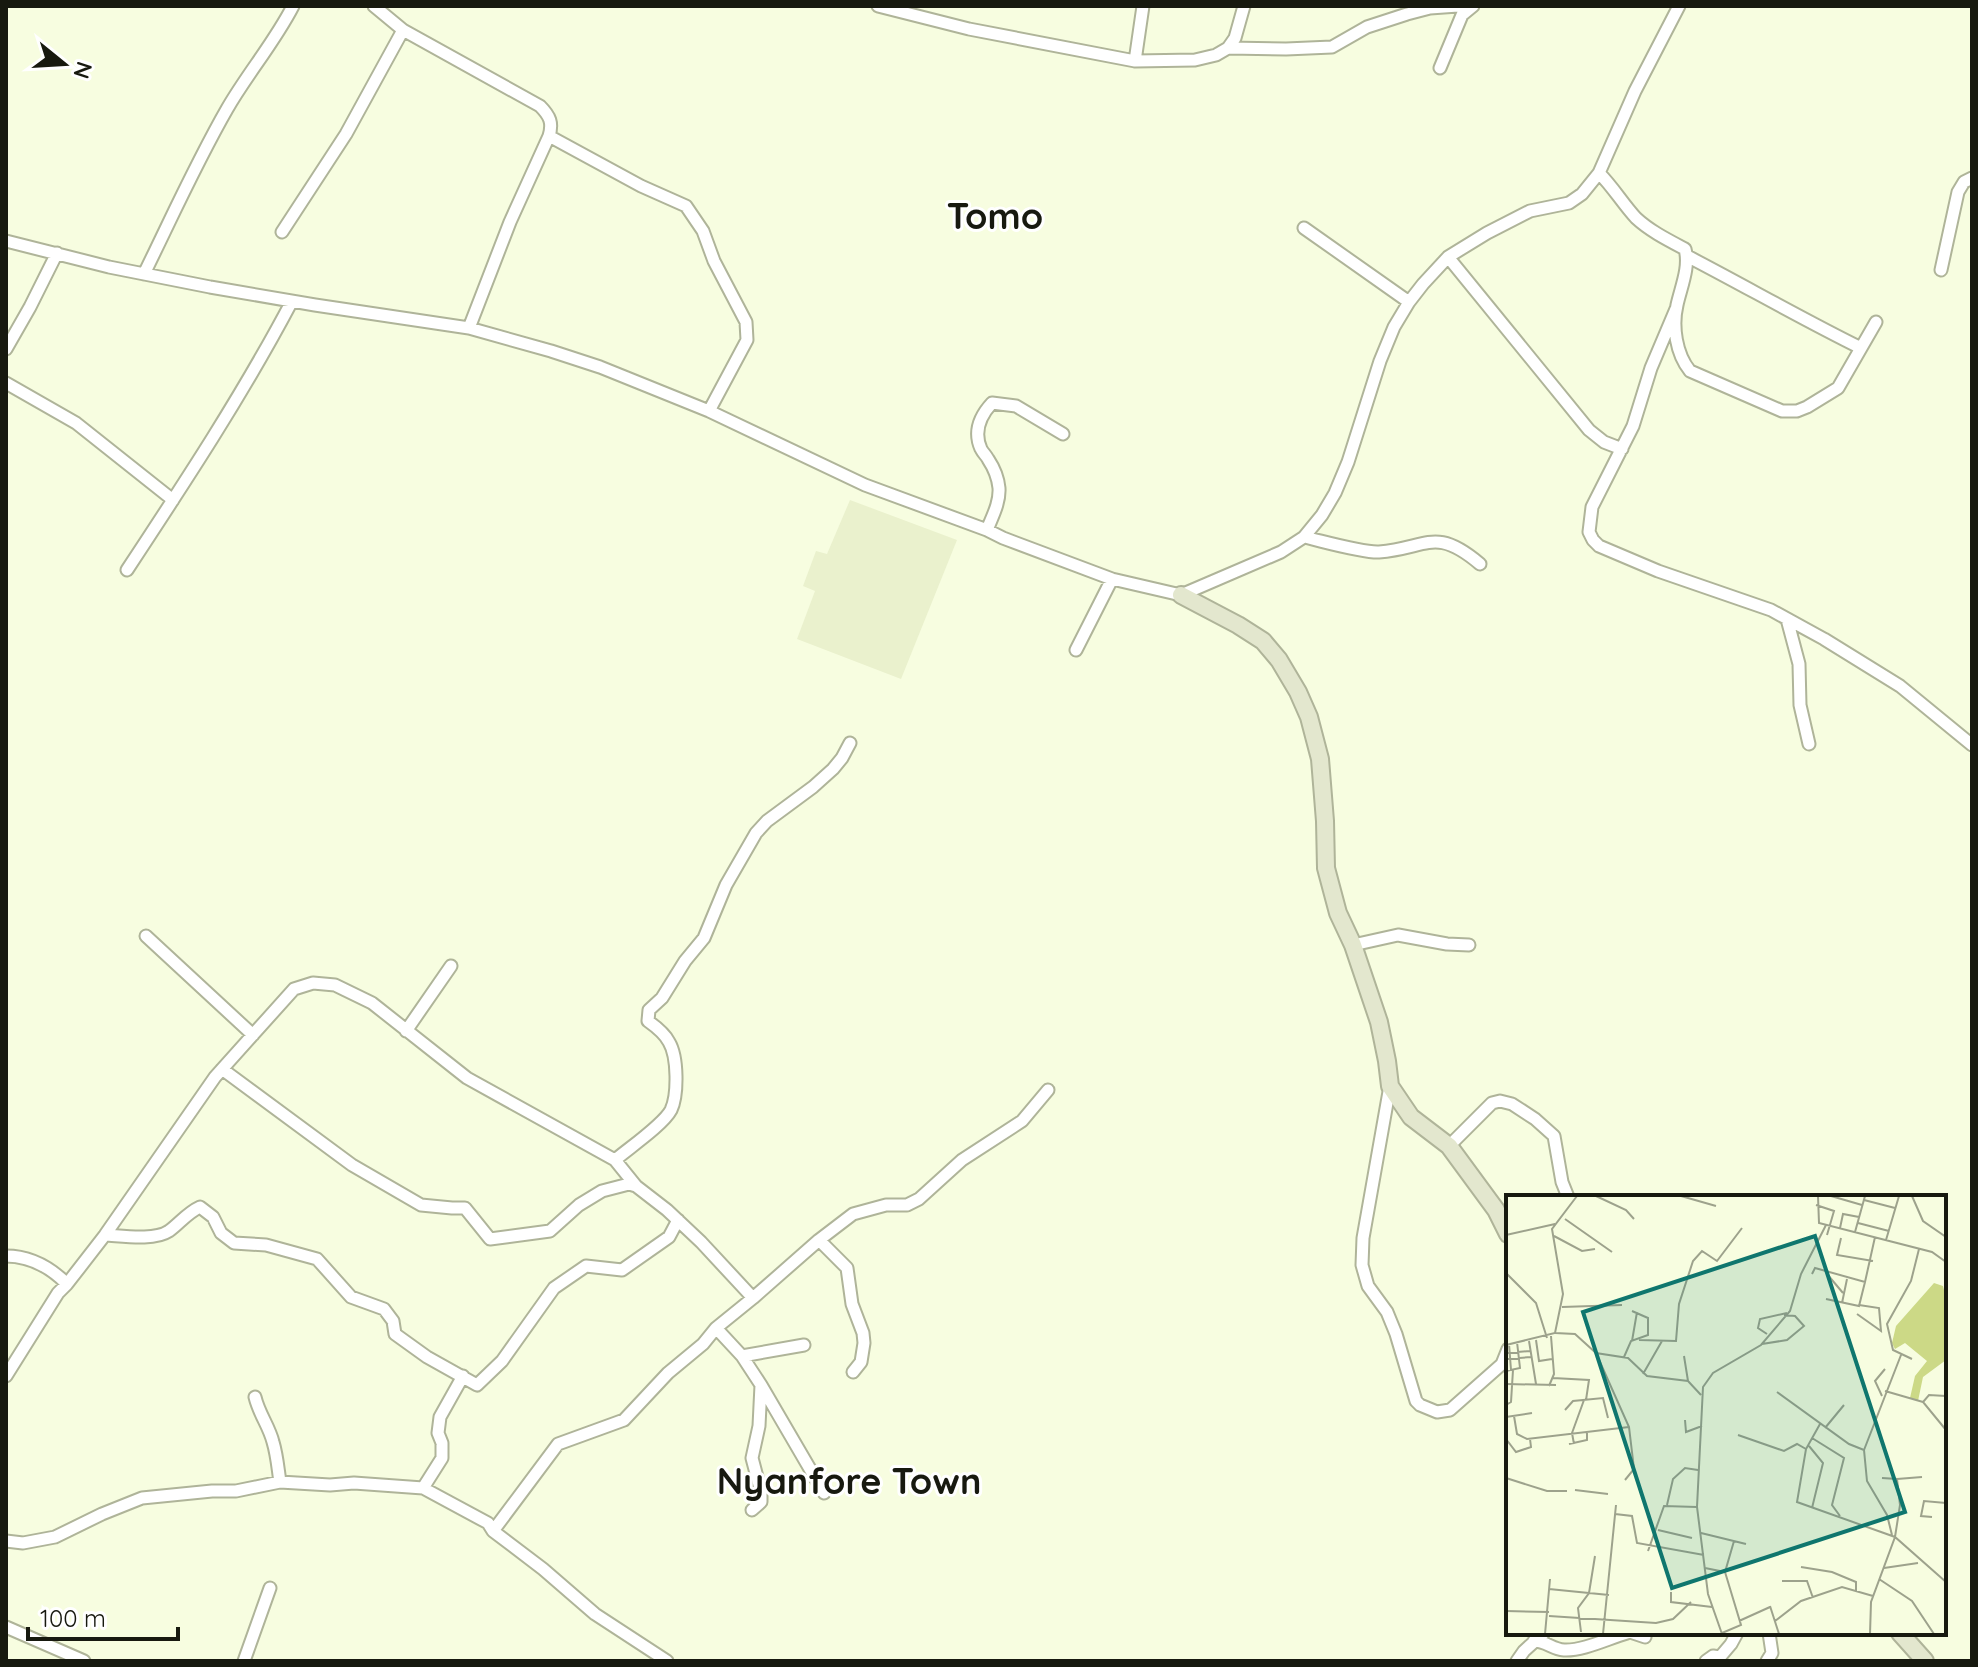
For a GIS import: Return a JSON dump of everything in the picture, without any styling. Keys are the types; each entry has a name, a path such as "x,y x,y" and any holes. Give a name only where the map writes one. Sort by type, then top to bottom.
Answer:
{"street":[{"path":"144,274 197,163 228,107 293,6"},
{"path":"374,6 403,30 540,106 549,115 552,126 549,136 510,222 469,328"},
{"path":"878,6 969,29 1135,61 1195,60 1216,55 1228,48 1235,38 1244,6"},
{"path":"1135,61 1143,6"},
{"path":"1228,48 1332,47 1367,27 1430,8 1458,6"},
{"path":"1440,68 1462,15 1473,6"},
{"path":"1181,595 1281,552 1304,537 1335,493 1380,361 1394,327 1409,302 1448,257 1515,218 1530,211 1569,203 1582,194 1599,173 1635,91 1679,6"},
{"path":"282,232 346,134 403,30"},
{"path":"549,136 641,186 686,206 703,231 714,261 748,330 747,340 709,411"},
{"path":"1599,173 1636,217 1653,231 1685,249 1687,256 1676,309 1651,368 1633,426 1592,507 1589,532 1593,540 1599,546 1658,571 1771,610 1900,686 1972,745"},
{"path":"1941,270 1958,192 1964,182 1972,178"},
{"path":"1304,228 1409,302"},
{"path":"6,241 144,274 469,328 551,351 709,411 865,485 1112,579 1181,595 1263,641 1279,660 1309,717 1320,759 1326,868 1338,913 1353,945 1379,1022 1387,1061 1390,1086 1363,1238 1362,1265 1368,1286 1387,1312 1416,1401 1420,1405 1437,1412 1450,1410 1502,1364 1506,1354"},
{"path":"6,349 57,253"},
{"path":"1687,256 1861,348"},
{"path":"1448,257 1589,430 1604,442 1622,449"},
{"path":"127,570 263,357 292,301"},
{"path":"1676,309 1678,349 1690,371 1782,411 1807,407 1838,388 1876,322"},
{"path":"6,383 76,423 173,500"},
{"path":"987,530 998,502 999,489 997,475 981,449 977,426 982,413 992,403 1016,406 1063,434"},
{"path":"1304,537 1377,552 1438,540 1468,553 1480,564"},
{"path":"1076,650 1112,579"},
{"path":"1787,619 1799,664 1800,705 1809,744"},
{"path":"615,1160 671,1110 676,1082 673,1053 670,1043 648,1021 649,1010 662,998 704,938 726,885 756,833 833,769 850,743"},
{"path":"1353,945 1398,935 1469,945"},
{"path":"146,936 253,1035"},
{"path":"406,1031 451,966"},
{"path":"6,1376 58,1293 105,1235 222,1069 294,989 313,983 335,985 372,1003 467,1078 615,1160 636,1186 701,1242 753,1298"},
{"path":"222,1069 352,1165 421,1205 465,1208 490,1239 550,1231 579,1205 602,1191 629,1184 636,1186"},
{"path":"1390,1086 1411,1117 1449,1146 1496,1210 1506,1230"},
{"path":"493,1531 558,1444 624,1420 716,1328 819,1240 853,1214 886,1205 907,1205 919,1199 962,1160 1022,1121 1048,1090"},
{"path":"1449,1146 1492,1103 1512,1104 1554,1136 1567,1195"},
{"path":"105,1235 131,1237 166,1233 190,1211 200,1207 213,1217 221,1233 234,1243 266,1245 317,1259 351,1297 384,1309 393,1321 395,1334 427,1357 477,1385 502,1361 554,1288 586,1266 622,1270 669,1237 678,1220"},
{"path":"819,1240 847,1268 852,1304 864,1343 861,1362 853,1372"},
{"path":"6,1256 23,1256 56,1272 67,1284"},
{"path":"716,1328 742,1356 761,1385 824,1493"},
{"path":"742,1356 804,1345"},
{"path":"423,1488 442,1458 438,1433 440,1417 463,1376"},
{"path":"752,1510 761,1502 752,1458 759,1426 761,1385"},
{"path":"255,1397 273,1441 280,1482"},
{"path":"6,1541 23,1543 55,1537 142,1498 236,1491 280,1482 423,1488 488,1523 493,1531 595,1614 667,1661"},
{"path":"244,1661 270,1588"},
{"path":"6,1627 84,1661"},
{"path":"1517,1661 1539,1637 1553,1648 1573,1650 1631,1635"},
{"path":"1706,1661 1713,1656 1721,1659 1736,1635"},
{"path":"1767,1661 1772,1653 1769,1635"},
{"path":"1902,1635 1925,1661"}],"shaded area":[{"path":"850,500 957,540 901,679 797,639 815,591 803,586 816,551 827,554"}],"district":[{"name":"Tomo","path":"995,216"},
{"name":"Nyanfore Town","path":"849,1481"}]}
